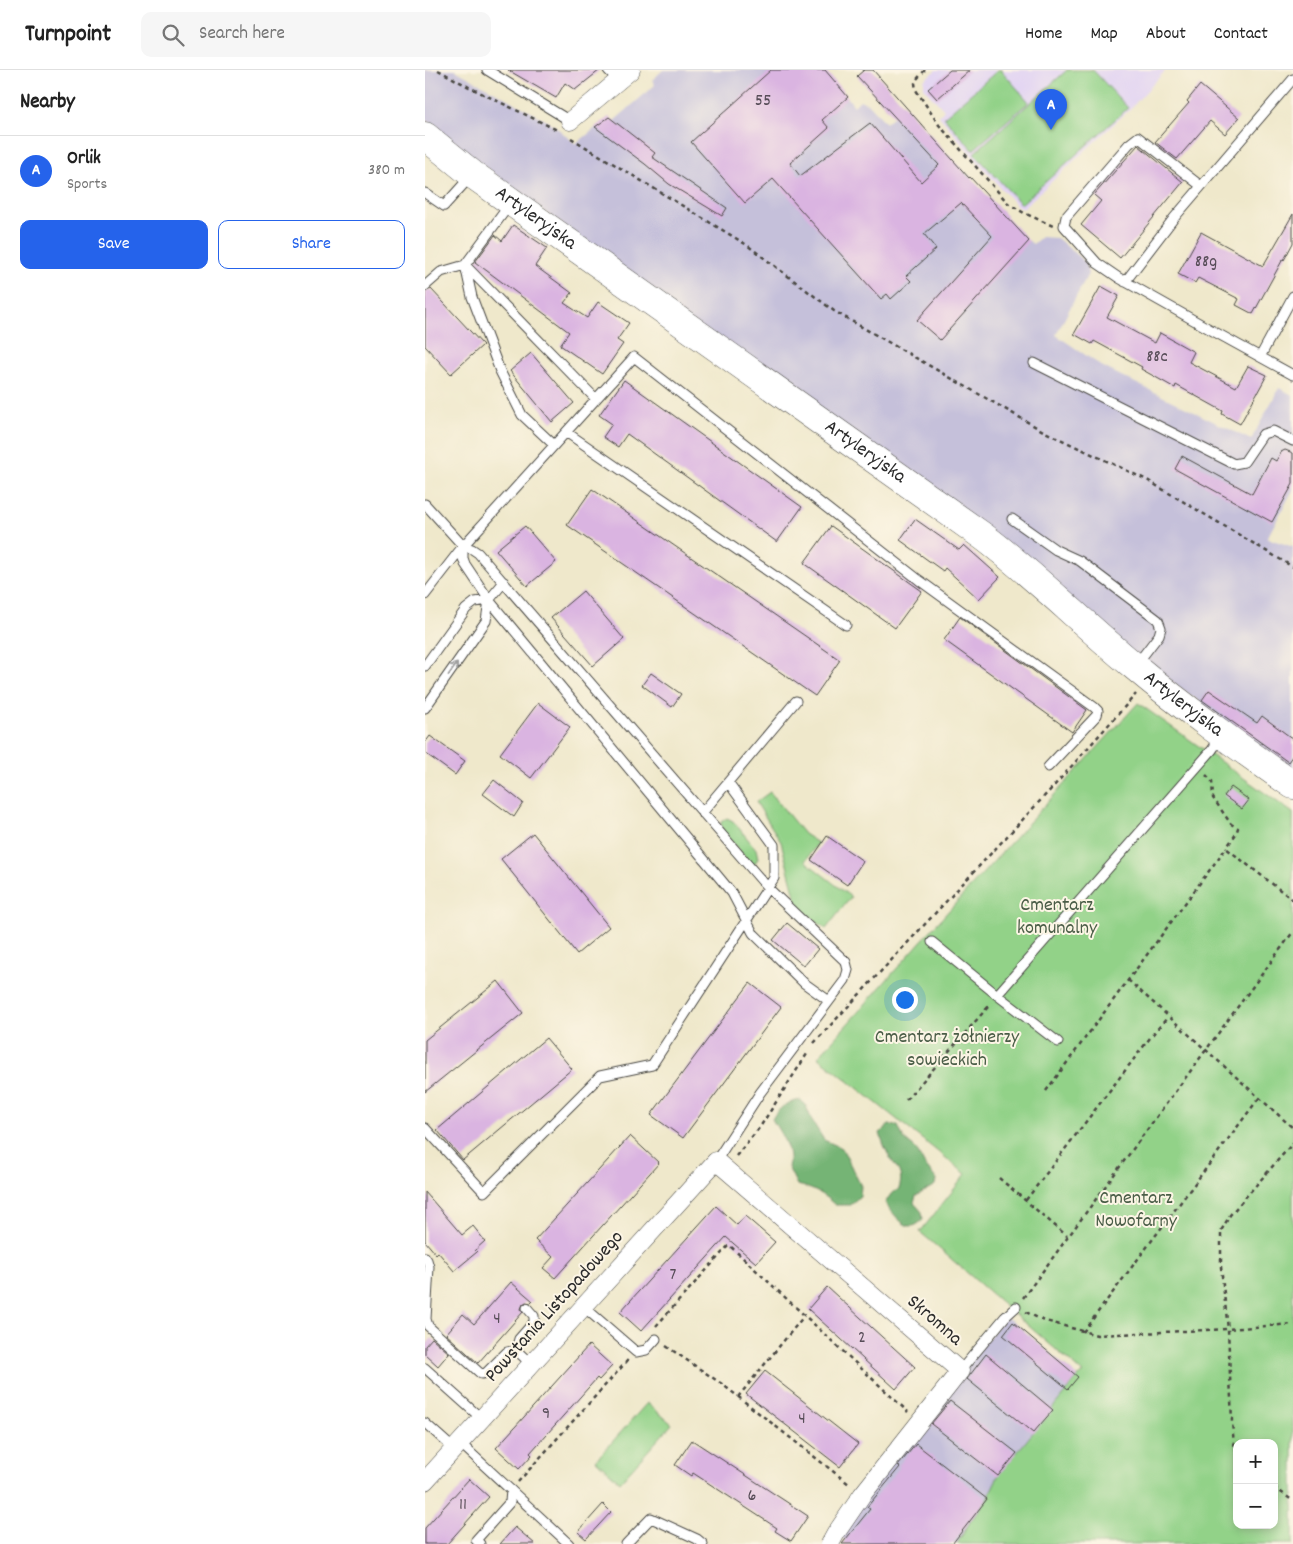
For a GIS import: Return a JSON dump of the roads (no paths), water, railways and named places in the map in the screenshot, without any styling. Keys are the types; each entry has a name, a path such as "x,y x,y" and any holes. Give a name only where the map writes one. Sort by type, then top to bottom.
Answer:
{"main road":[{"name":"Artyleryjska","path":"425,136 472,174 984,537 1038,581 1136,679 1222,734 1293,785"}],"street":[{"path":"565,126 619,73"},
{"name":"Powstania Listopadowego","path":"425,1481 584,1307 724,1161"},
{"name":"Skromna","path":"724,1161 960,1371 862,1495 830,1544"}],"lane":[{"path":"487,70 565,126"},
{"path":"1125,282 1174,218 1293,79"},
{"path":"1201,186 1138,137 1129,144 1066,217 1065,226 1097,263 1125,282 1293,375"},
{"path":"425,193 444,206 472,174"},
{"path":"425,286 441,272 465,265 512,202"},
{"path":"465,265 596,399"},
{"path":"465,265 472,297 500,372 522,414 554,445"},
{"path":"1260,357 1293,296"},
{"path":"425,595 463,546 634,357 919,580 1094,707 1098,711 1097,715 1048,767"},
{"path":"1034,363 1234,464 1244,462 1263,434 1273,431 1293,441"},
{"path":"566,432 846,625"},
{"path":"425,504 463,546 472,548 478,553 504,582 768,888 845,962 848,970 845,980 760,1092 724,1161"},
{"path":"1012,520 1056,550 1080,561 1158,620 1161,628 1159,635 1136,679"},
{"path":"463,546 465,564 489,600 731,893 753,933 805,983 829,1001"},
{"path":"425,708 486,621 489,600 504,582"},
{"path":"425,666 466,609 475,602 489,600"},
{"path":"702,813 796,701"},
{"path":"999,996 1197,767 1222,734"},
{"path":"425,1128 485,1192 600,1076 651,1064 774,878 774,844 728,782"},
{"path":"932,942 1058,1042"},
{"path":"425,1257 429,1267 426,1319 428,1326 481,1374 486,1373 507,1352 516,1350"},
{"path":"584,1307 636,1352 646,1350 656,1339"},
{"path":"960,1371 1005,1317 1016,1307"},
{"path":"516,1350 519,1339 534,1322 534,1316 527,1308"},
{"path":"516,1350 531,1364"},
{"path":"425,1368 482,1419"},
{"path":"425,1423 457,1446 511,1490 569,1544"},
{"path":"480,1544 476,1540 510,1502 511,1490"},
{"path":"626,1544 651,1518 697,1539 703,1544"}],"place":[{"name":"Orlik","path":"1051,130"}],"park label":[{"name":"Cmentarz komunalny","path":"1057,918"},
{"name":"Cmentarz żołnierzy sowieckich","path":"947,1050"},
{"name":"Cmentarz Nowofarny","path":"1136,1210"}]}
